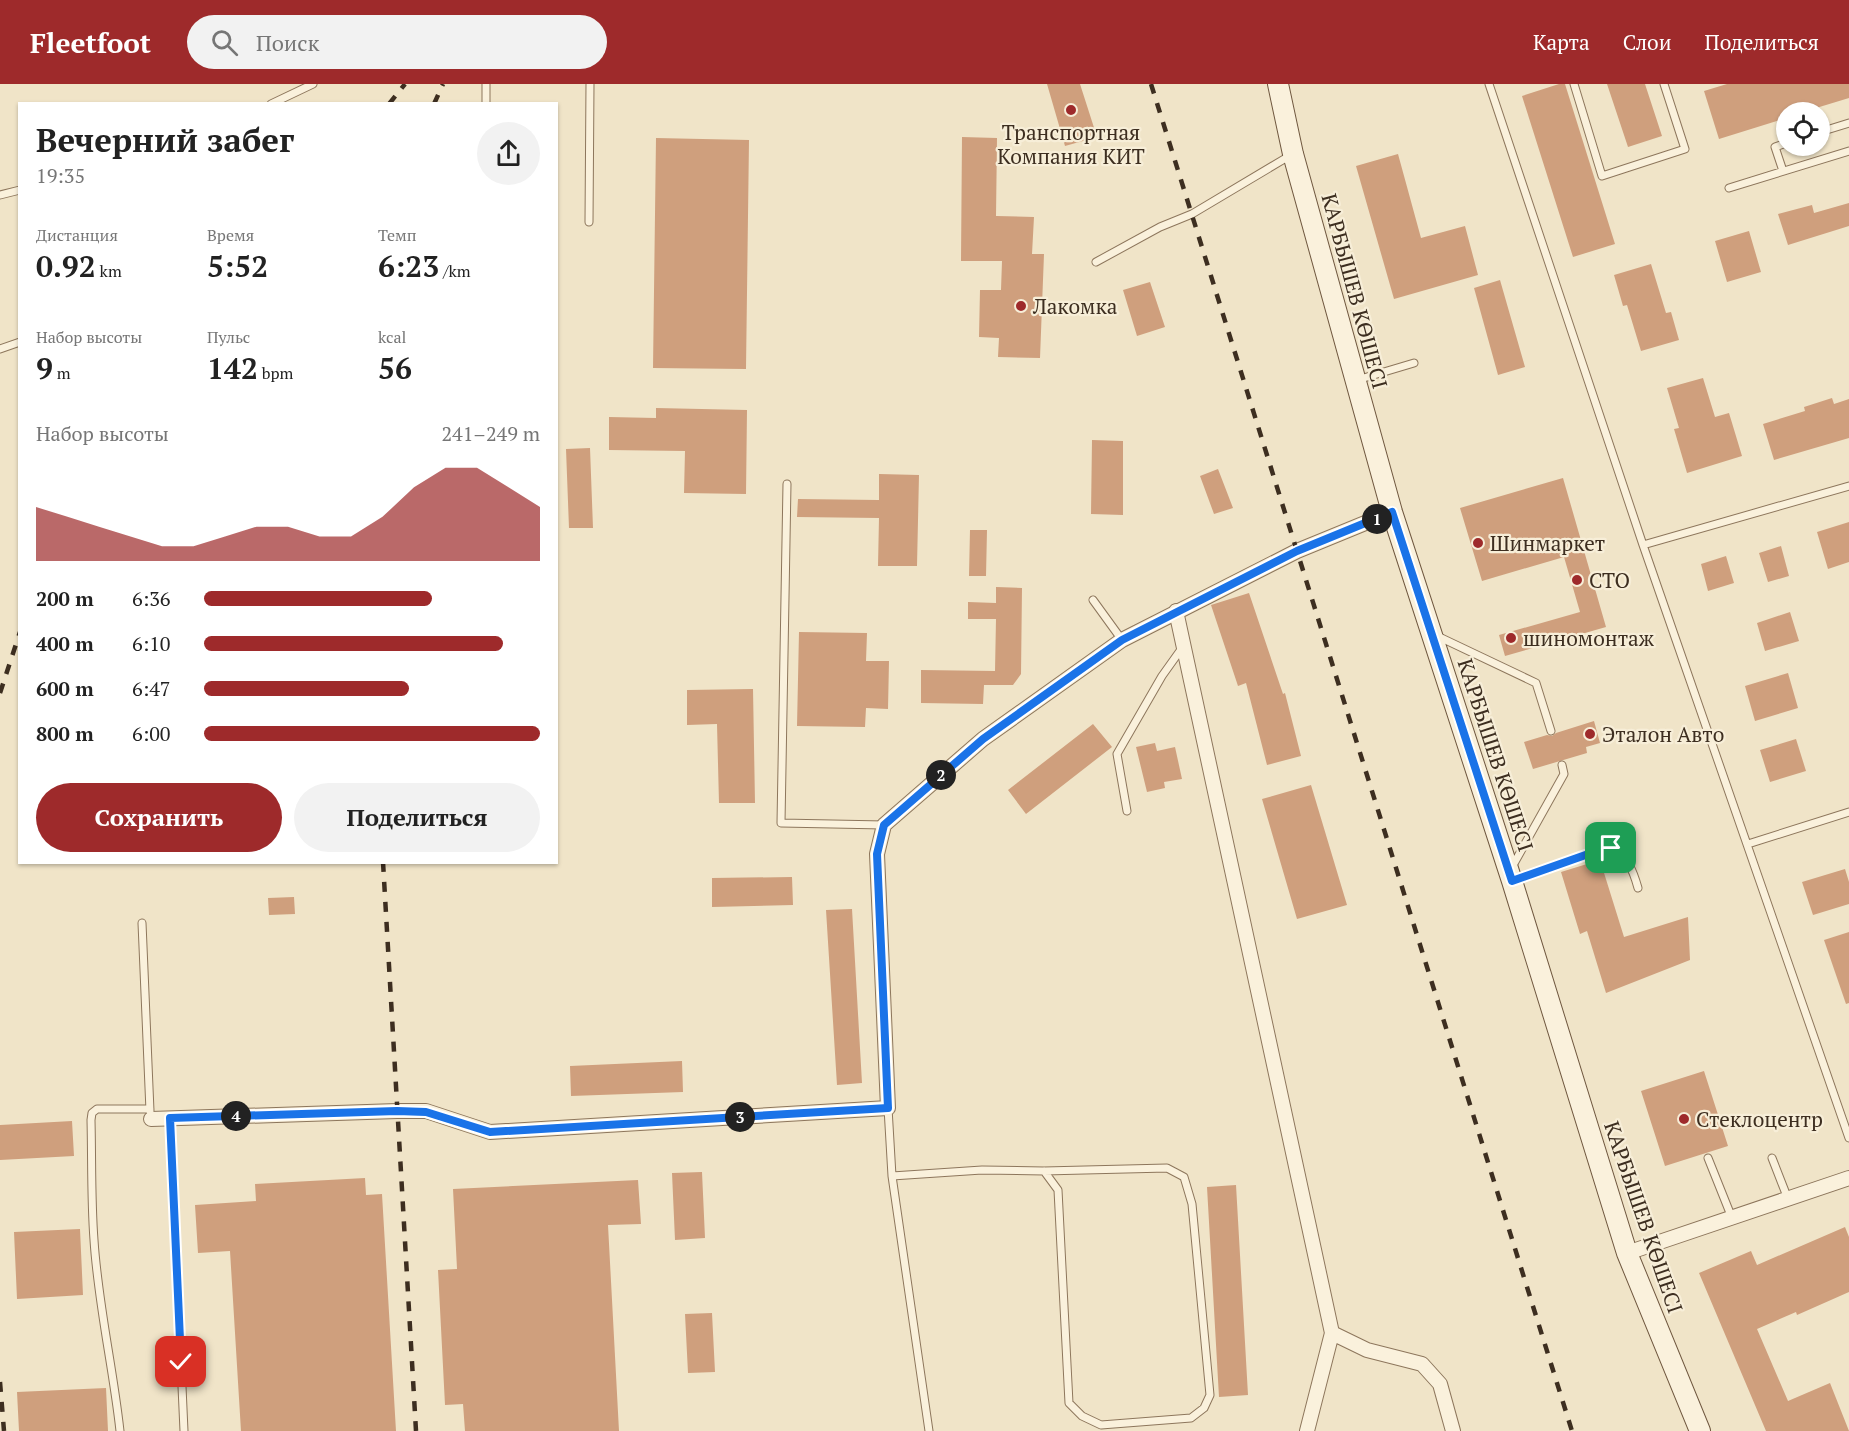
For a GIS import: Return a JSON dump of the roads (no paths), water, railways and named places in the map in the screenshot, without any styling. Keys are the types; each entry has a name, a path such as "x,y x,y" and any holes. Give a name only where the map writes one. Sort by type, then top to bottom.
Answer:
{"main road":[{"name":"КАРБЫШЕВ КӨШЕСІ","path":"1278,84 1293,154 1392,512 1511,876 1627,1253 1700,1431"}],"street":[{"path":"150,1114 170,1118 426,1112 490,1132 888,1108 877,854 884,825 983,739 1122,640 1297,551 1392,512"},
{"path":"1176,611 1332,1333 1307,1431"},
{"path":"1627,1253 1849,1178"},
{"path":"1332,1333 1367,1350 1422,1364 1440,1384 1453,1431"}],"lane":[{"path":"275,102 313,84"},
{"path":"486,84 486,102"},
{"path":"589,222 590,84"},
{"path":"1489,84 1643,545 1849,1138"},
{"path":"1574,84 1602,176 1685,149 1664,84"},
{"path":"1830,129 1849,123"},
{"path":"1730,188 1849,151"},
{"path":"1096,262 1160,227 1192,214 1293,154"},
{"path":"1778,156 1783,171"},
{"path":"0,195 18,190"},
{"path":"0,349 18,343"},
{"path":"1354,381 1414,363"},
{"path":"787,484 781,823 884,825"},
{"path":"1643,545 1849,486"},
{"path":"1093,600 1122,640"},
{"path":"1431,633 1536,683 1551,731"},
{"path":"1127,811 1117,754 1162,676 1184,646"},
{"path":"1511,876 1564,774 1562,765"},
{"path":"1748,844 1849,812"},
{"path":"1511,876 1611,848 1622,855 1633,870 1638,888"},
{"path":"120,1431 114,1375 105,1331 93,1239 91,1120 97,1109 150,1114 142,922"},
{"path":"888,1108 892,1176 929,1431"},
{"path":"170,1118 184,1431"},
{"path":"1708,1158 1732,1218"},
{"path":"1772,1158 1788,1199"},
{"path":"892,1176 982,1170 1167,1168 1184,1177 1192,1204 1210,1395 1204,1408 1191,1418 1101,1425 1082,1416 1069,1403 1058,1190 1044,1171"}],"railway":[{"path":"391,102 405,84"},
{"path":"435,102 443,84"},
{"path":"1151,84 1572,1431"},
{"path":"0,693 18,638"},
{"path":"383,864 416,1431"},
{"path":"0,1382 4,1431"}],"place":[{"name":"Транспортная Компания КИТ","path":"1071,110"},
{"name":"Лакомка","path":"1021,306"},
{"name":"Шинмаркет","path":"1478,543"},
{"name":"СТО","path":"1577,580"},
{"name":"шиномонтаж","path":"1511,638"},
{"name":"Эталон Авто","path":"1590,734"},
{"name":"Стеклоцентр","path":"1684,1119"}]}
